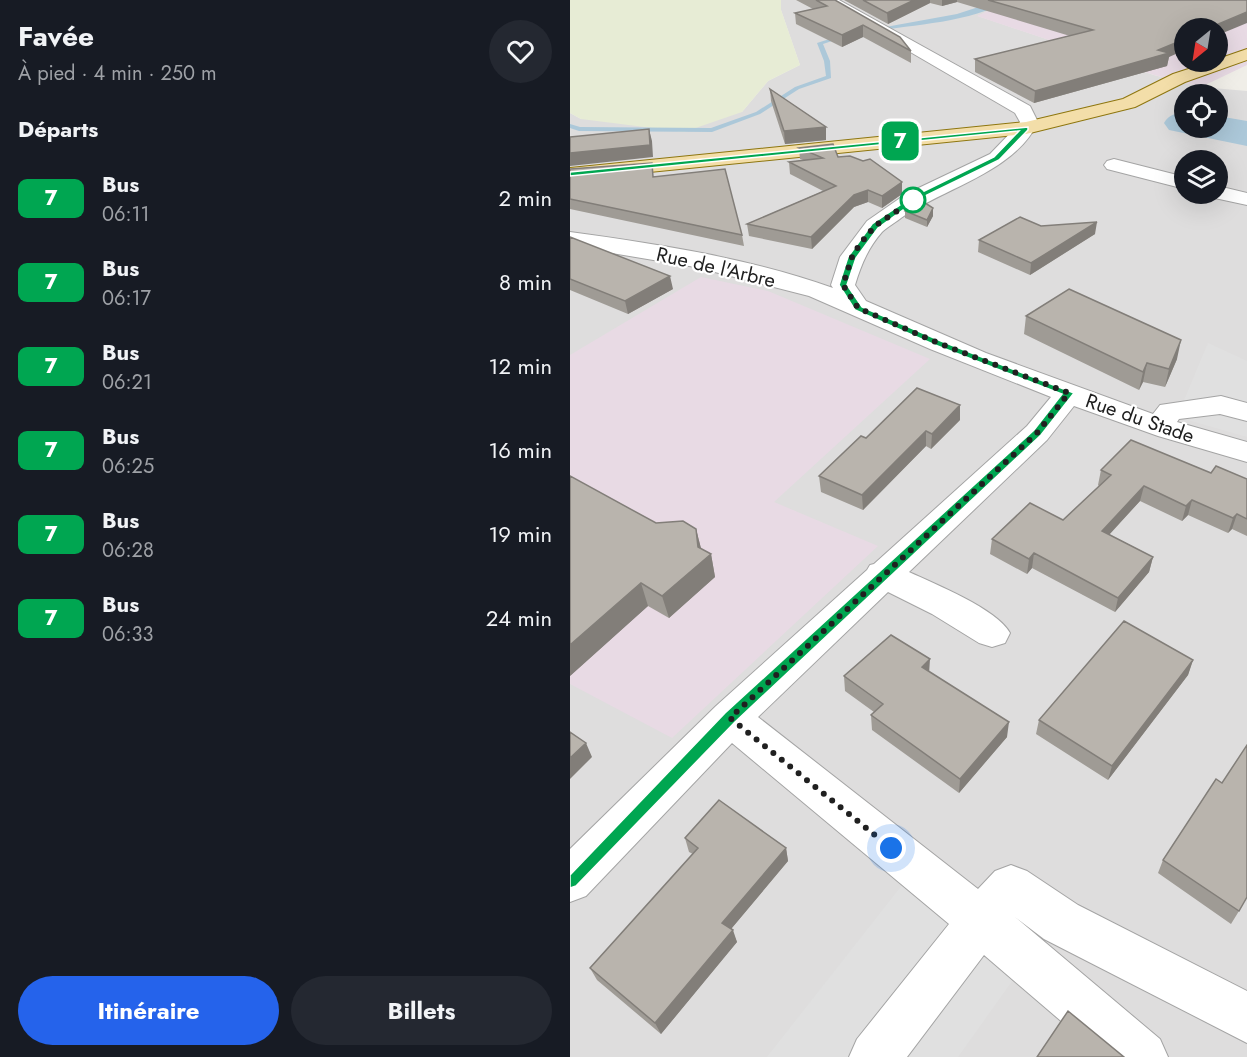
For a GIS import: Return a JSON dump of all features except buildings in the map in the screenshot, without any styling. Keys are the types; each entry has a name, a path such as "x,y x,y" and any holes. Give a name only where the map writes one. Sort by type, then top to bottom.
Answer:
{"main road":[{"path":"570,174 1026,128 1129,103 1179,78 1247,54"}],"street":[{"path":"832,0 1023,110 1029,122 997,158 914,199 875,226 852,257 843,285 858,308"},
{"path":"1114,165 1174,180"},
{"path":"1228,194 1247,199"},
{"name":"Rue de l'Arbre","path":"570,239 619,246 739,270 819,292 858,308"},
{"name":"Rue du Stade","path":"858,308 938,343 1069,393 1160,426 1247,452"},
{"path":"570,880 730,718 882,574 1037,433 1069,393"},
{"path":"1160,426 1170,411 1221,405 1247,411"},
{"path":"882,574 945,604 992,633"},
{"path":"730,718 981,921 1142,1057"},
{"path":"875,1057 981,921 1011,887 1061,922 1247,1018"}],"shaded area":[{"path":"781,0 1011,0 978,16 1154,75 1189,84 1174,84 1174,138 1228,138 1228,89 1247,91 1247,1057 570,1057 570,113 581,119 742,112 768,81 800,65 781,10"},
{"path":"1011,0 1247,0 1247,65 1207,84 1189,84 1154,75 977,16"},
{"path":"701,277 768,291 930,359 774,502 878,546 672,738 570,684 570,355"},
{"path":"1208,343 1247,361 1247,437 1177,417"},
{"path":"903,884 1022,967 958,1057 767,1057"}],"green space":[{"path":"570,0 781,0 781,10 800,65 768,81 742,112 684,132 581,119 570,113"}],"water":[{"path":"1174,115 1174,131 1169,130 1164,123"},
{"path":"1228,118 1247,121 1247,146 1208,138 1228,138"}],"waterway":[{"path":"872,30 957,16 1005,0"},
{"path":"570,126 579,129 712,130 758,113 797,88 829,77 827,61 820,43 844,36"}],"bus line":[{"name":"7","path":"570,174 1026,128 997,158 977,170 914,199 875,226 852,257 843,285 858,308 938,343 1069,393 1037,433 882,574 730,718 570,880"}],"route":[{"path":"891,848 730,718 882,574 1037,433 1069,393 938,343 858,308 843,285 852,257 875,226 913,200"}]}
